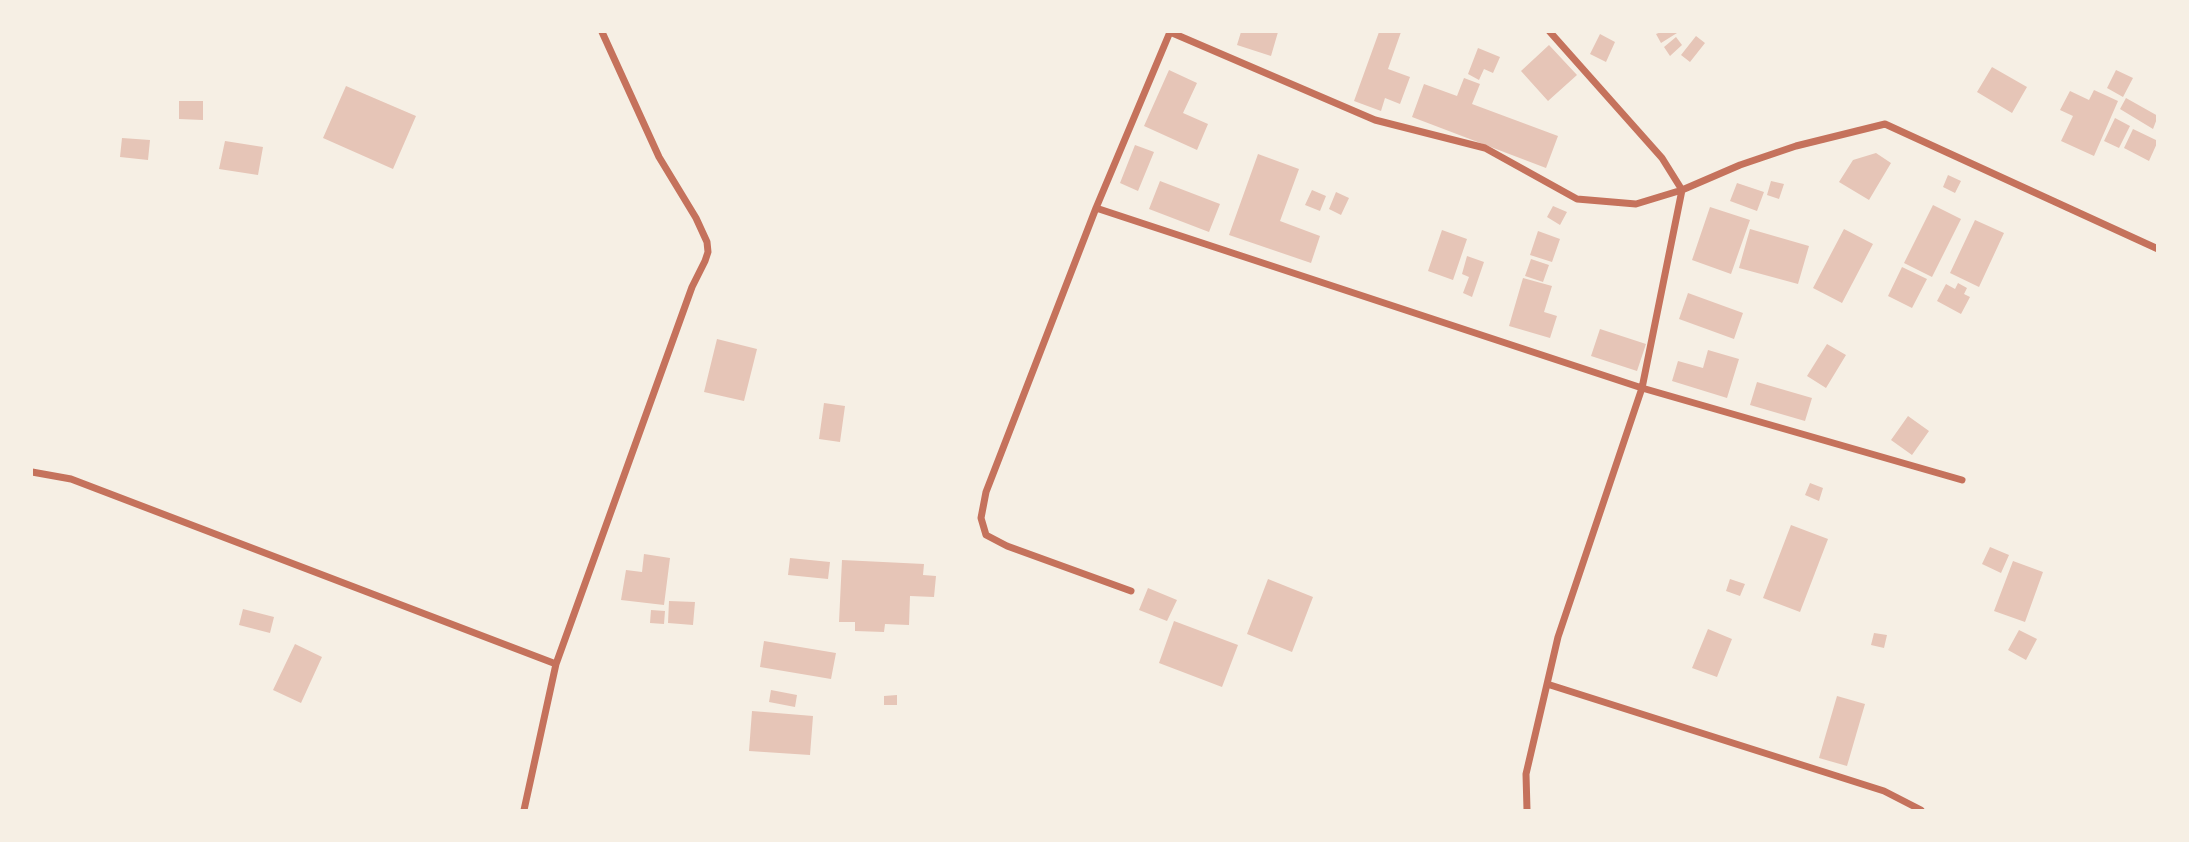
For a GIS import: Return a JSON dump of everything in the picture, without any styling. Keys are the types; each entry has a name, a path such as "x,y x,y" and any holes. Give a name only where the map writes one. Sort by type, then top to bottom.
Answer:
{"street":[{"path":"524,810 556,664 692,287 708,252 707,242 696,218 659,157 602,32"},
{"path":"1131,591 1007,546 986,535 981,519 986,492 1096,208 1170,32 1375,120 1485,148 1577,199 1636,204 1682,190 1740,165 1796,146 1885,124 2158,249"},
{"path":"1527,810 1526,774 1558,637 1642,388 1682,190 1662,158 1550,32"},
{"path":"1096,208 1642,388 1962,480"},
{"path":"32,472 71,479 556,664"},
{"path":"1547,684 1884,791 1921,810"}],"building":[{"path":"1241,32 1278,32 1271,56 1237,45"},
{"path":"1379,32 1401,32 1388,69 1410,77 1400,104 1385,98 1381,111 1354,101"},
{"path":"1677,33 1661,43 1656,34"},
{"path":"1600,34 1615,42 1606,62 1590,54"},
{"path":"1696,36 1705,43 1690,62 1681,55"},
{"path":"1676,37 1682,45 1670,56 1664,47"},
{"path":"1549,45 1577,75 1548,101 1521,71"},
{"path":"1478,48 1500,57 1493,73 1484,69 1479,80 1468,74"},
{"path":"1992,67 2027,87 2012,113 1977,92"},
{"path":"1169,70 1197,83 1183,113 1208,124 1197,150 1144,126"},
{"path":"2116,70 2133,78 2123,97 2107,88"},
{"path":"1464,78 1480,84 1472,104 1558,136 1546,168 1412,117 1424,84 1457,96"},
{"path":"346,86 416,116 393,169 323,138"},
{"path":"2094,90 2118,101 2094,156 2061,141 2073,116 2060,110 2070,91 2089,100"},
{"path":"2126,98 2158,116 2153,129 2120,109"},
{"path":"179,101 203,101 203,120 179,119"},
{"path":"2115,118 2130,126 2119,148 2104,141"},
{"path":"2133,129 2158,141 2149,161 2124,148"},
{"path":"122,138 150,140 148,160 120,157"},
{"path":"225,141 263,147 258,175 219,169"},
{"path":"1135,145 1154,152 1138,191 1120,183"},
{"path":"1876,153 1891,163 1869,200 1839,182 1853,160"},
{"path":"1258,154 1299,169 1280,221 1320,236 1311,263 1229,235"},
{"path":"1948,175 1961,181 1955,193 1943,187"},
{"path":"1160,181 1220,204 1209,232 1149,209"},
{"path":"1771,181 1784,184 1779,199 1767,195"},
{"path":"1737,183 1764,192 1757,211 1730,201"},
{"path":"1312,190 1326,196 1320,211 1305,205"},
{"path":"1336,192 1349,198 1341,215 1329,209"},
{"path":"1933,205 1961,219 1932,277 1904,263"},
{"path":"1553,206 1567,212 1560,225 1547,217"},
{"path":"1710,207 1750,220 1731,274 1692,260"},
{"path":"1975,220 2004,233 1979,287 1950,273"},
{"path":"1750,229 1809,246 1798,284 1739,268"},
{"path":"1844,229 1873,244 1842,303 1813,288"},
{"path":"1442,230 1467,239 1453,280 1428,271"},
{"path":"1538,231 1560,239 1552,262 1530,255"},
{"path":"1467,256 1484,262 1472,297 1463,293 1469,277 1462,274"},
{"path":"1531,259 1549,265 1543,282 1525,276"},
{"path":"1902,267 1927,279 1912,308 1888,296"},
{"path":"1523,278 1552,286 1544,312 1557,316 1550,338 1509,326"},
{"path":"1958,283 1967,288 1964,294 1970,297 1961,314 1937,301 1946,284 1955,289"},
{"path":"1688,293 1743,313 1734,339 1679,319"},
{"path":"1600,329 1646,344 1637,371 1591,356"},
{"path":"717,339 757,349 744,401 704,392"},
{"path":"1827,344 1846,355 1826,388 1807,376"},
{"path":"1708,350 1739,359 1727,398 1672,381 1678,361 1703,368"},
{"path":"1757,382 1812,398 1805,421 1750,405"},
{"path":"824,403 845,406 840,442 819,439"},
{"path":"1908,416 1929,431 1912,455 1891,440"},
{"path":"1810,483 1823,488 1819,501 1805,495"},
{"path":"1791,525 1828,539 1800,612 1763,598"},
{"path":"1990,547 2009,555 2001,573 1982,564"},
{"path":"644,554 670,558 664,605 621,600 626,570 642,572"},
{"path":"790,558 830,562 828,579 788,575"},
{"path":"842,560 924,564 923,575 936,576 934,597 910,596 909,625 885,624 884,632 855,631 855,622 839,622"},
{"path":"2013,561 2043,572 2025,622 1994,611"},
{"path":"1268,579 1313,597 1292,652 1247,634"},
{"path":"1730,579 1745,584 1740,596 1726,591"},
{"path":"1148,588 1177,600 1167,621 1139,610"},
{"path":"669,601 695,602 693,625 668,623"},
{"path":"243,609 274,617 270,633 239,625"},
{"path":"651,610 665,611 664,624 650,623"},
{"path":"1174,621 1238,645 1222,687 1159,663"},
{"path":"1708,629 1732,639 1717,677 1692,668"},
{"path":"2019,630 2037,639 2026,660 2008,650"},
{"path":"1874,633 1887,635 1884,648 1871,645"},
{"path":"764,641 836,653 831,679 760,667"},
{"path":"295,644 322,657 301,703 273,690"},
{"path":"771,690 797,695 795,707 769,702"},
{"path":"897,695 897,705 884,705 884,696"},
{"path":"1837,696 1865,704 1847,766 1819,758"},
{"path":"752,711 813,716 810,755 749,751"}]}
